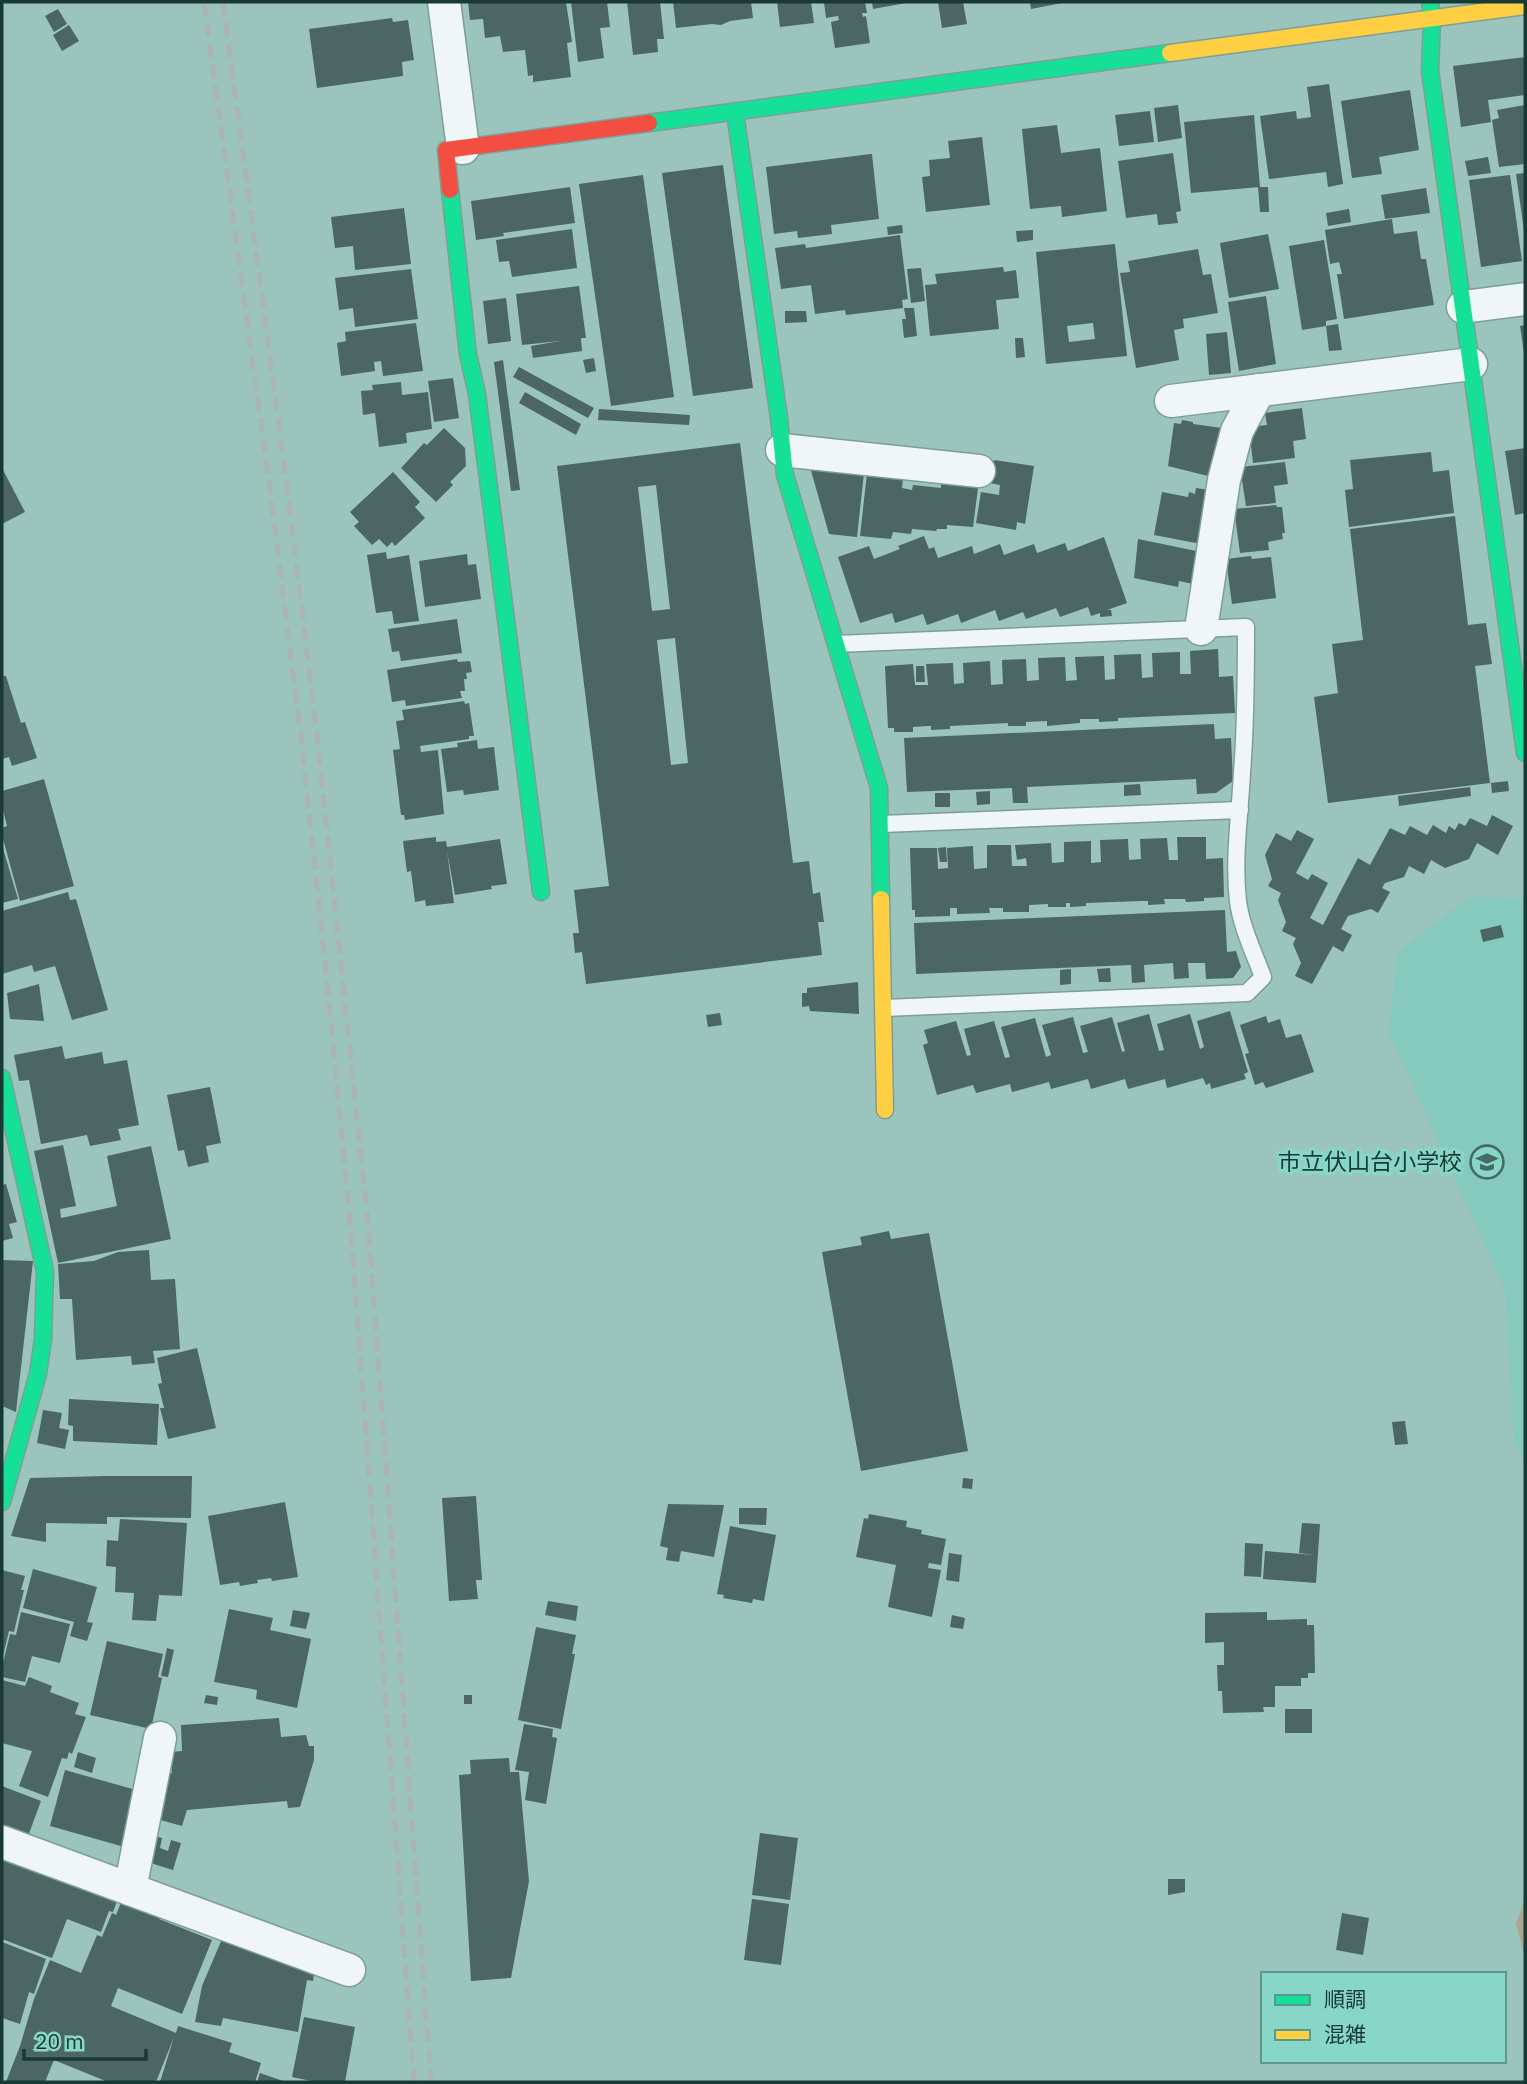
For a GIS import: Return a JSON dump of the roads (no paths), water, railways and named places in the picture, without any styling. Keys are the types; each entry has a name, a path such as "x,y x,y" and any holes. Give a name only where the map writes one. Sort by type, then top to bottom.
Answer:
{"street":[{"path":"444,2 463,148"},
{"path":"1430,2 1430,71 1471,364 1513,568 1525,753"},
{"path":"541,892 477,394 468,354 446,150 1525,6"},
{"path":"735,113 785,475 879,788 885,1110"},
{"path":"1463,307 1525,299"},
{"path":"1171,401 1471,364"},
{"path":"1201,629 1224,480 1237,431 1259,390"},
{"path":"782,450 979,471"},
{"path":"2,1078 45,1271 43,1339 38,1374 2,1502"},
{"path":"130,1889 160,1738"},
{"path":"2,1842 349,1970"}],"lane":[{"path":"836,644 1246,627 1246,721 1237,828 1238,902 1263,977 1247,993 884,1008"},
{"path":"881,824 1240,810"}],"railway":[{"path":"204,2 302,745 328,991 351,1233 414,2082"},
{"path":"223,2 318,744 369,1233 431,2082"}],"place":[{"name":"市立伏山台小学校","path":"1487,1162"}]}
